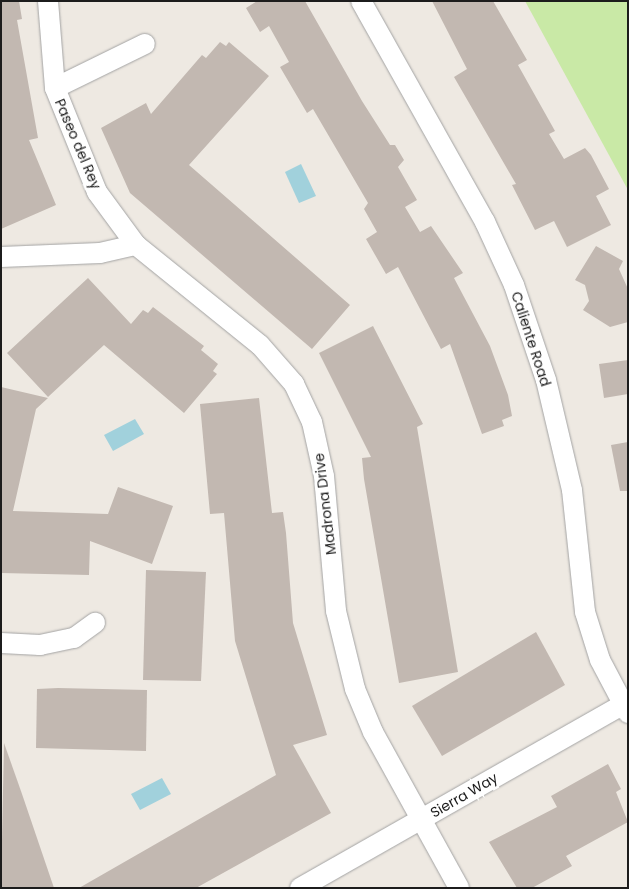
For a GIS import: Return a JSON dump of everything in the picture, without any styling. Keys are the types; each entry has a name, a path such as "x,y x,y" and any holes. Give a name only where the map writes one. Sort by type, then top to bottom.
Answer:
{"street":[{"name":"Paseo del Rey","path":"48,1 55,88 97,192 136,245"},
{"name":"Caliente Road","path":"361,1 485,222 514,285 546,380 572,490 585,612 600,660 626,707"},
{"path":"55,88 146,44"},
{"path":"1,257 100,253 136,245"},
{"name":"Madrona Drive","path":"136,245 260,345 294,384 312,422 324,476 336,612 355,689 373,732 459,888"},
{"path":"1,643 40,645 74,638 95,623"},
{"name":"Sierra Way","path":"300,888 626,707"}],"green space":[{"path":"525,1 628,1 628,190"}],"water":[{"path":"301,164 316,196 299,203 285,172"},
{"path":"135,419 144,434 113,451 104,435"},
{"path":"162,778 171,794 140,810 131,794"}],"building":[{"path":"1,1 19,1 22,19 17,20 38,138 29,140 56,205 1,229"},
{"path":"257,1 305,1 362,101 390,145 395,145 404,160 398,167 417,200 405,207 420,232 431,226 463,273 454,278 490,346 508,395 512,416 502,420 504,426 482,434 450,344 441,349 398,267 386,274 366,239 377,232 364,209 368,203 313,109 307,113 280,67 289,62 269,26 260,32 246,8"},
{"path":"432,1 493,1 527,60 518,65 555,131 549,134 564,159 585,148 591,155 609,189 596,196 611,225 567,247 554,221 535,230 512,185 516,184 454,77 467,69"},
{"path":"220,42 226,46 229,42 269,76 189,165 350,305 312,349 130,193 101,128 146,103 151,114 202,55 206,58"},
{"path":"596,246 623,261 619,269 628,289 628,322 610,327 583,310 589,301 585,285 575,280"},
{"path":"88,278 131,324 143,310 148,313 153,307 204,346 201,350 218,364 213,371 217,374 184,413 104,345 48,397 7,353"},
{"path":"373,326 423,424 417,427 458,672 399,683 364,479 362,458 371,457 319,353"},
{"path":"628,360 628,394 604,398 599,364"},
{"path":"1,387 48,398 36,409 13,511 108,514 118,487 173,506 152,564 90,541 89,575 1,573"},
{"path":"259,398 272,513 283,512 293,623 327,735 293,745 331,813 196,888 79,888 276,775 235,641 224,513 210,514 200,404"},
{"path":"628,442 628,491 620,491 611,445"},
{"path":"146,570 206,572 201,681 143,680"},
{"path":"536,632 565,685 442,756 412,706"},
{"path":"37,689 147,690 146,751 36,748"},
{"path":"4,743 22,794 54,888 1,888"},
{"path":"608,764 621,789 616,792 628,822 566,856 572,866 532,888 517,888 489,842 557,807 551,796"}]}
